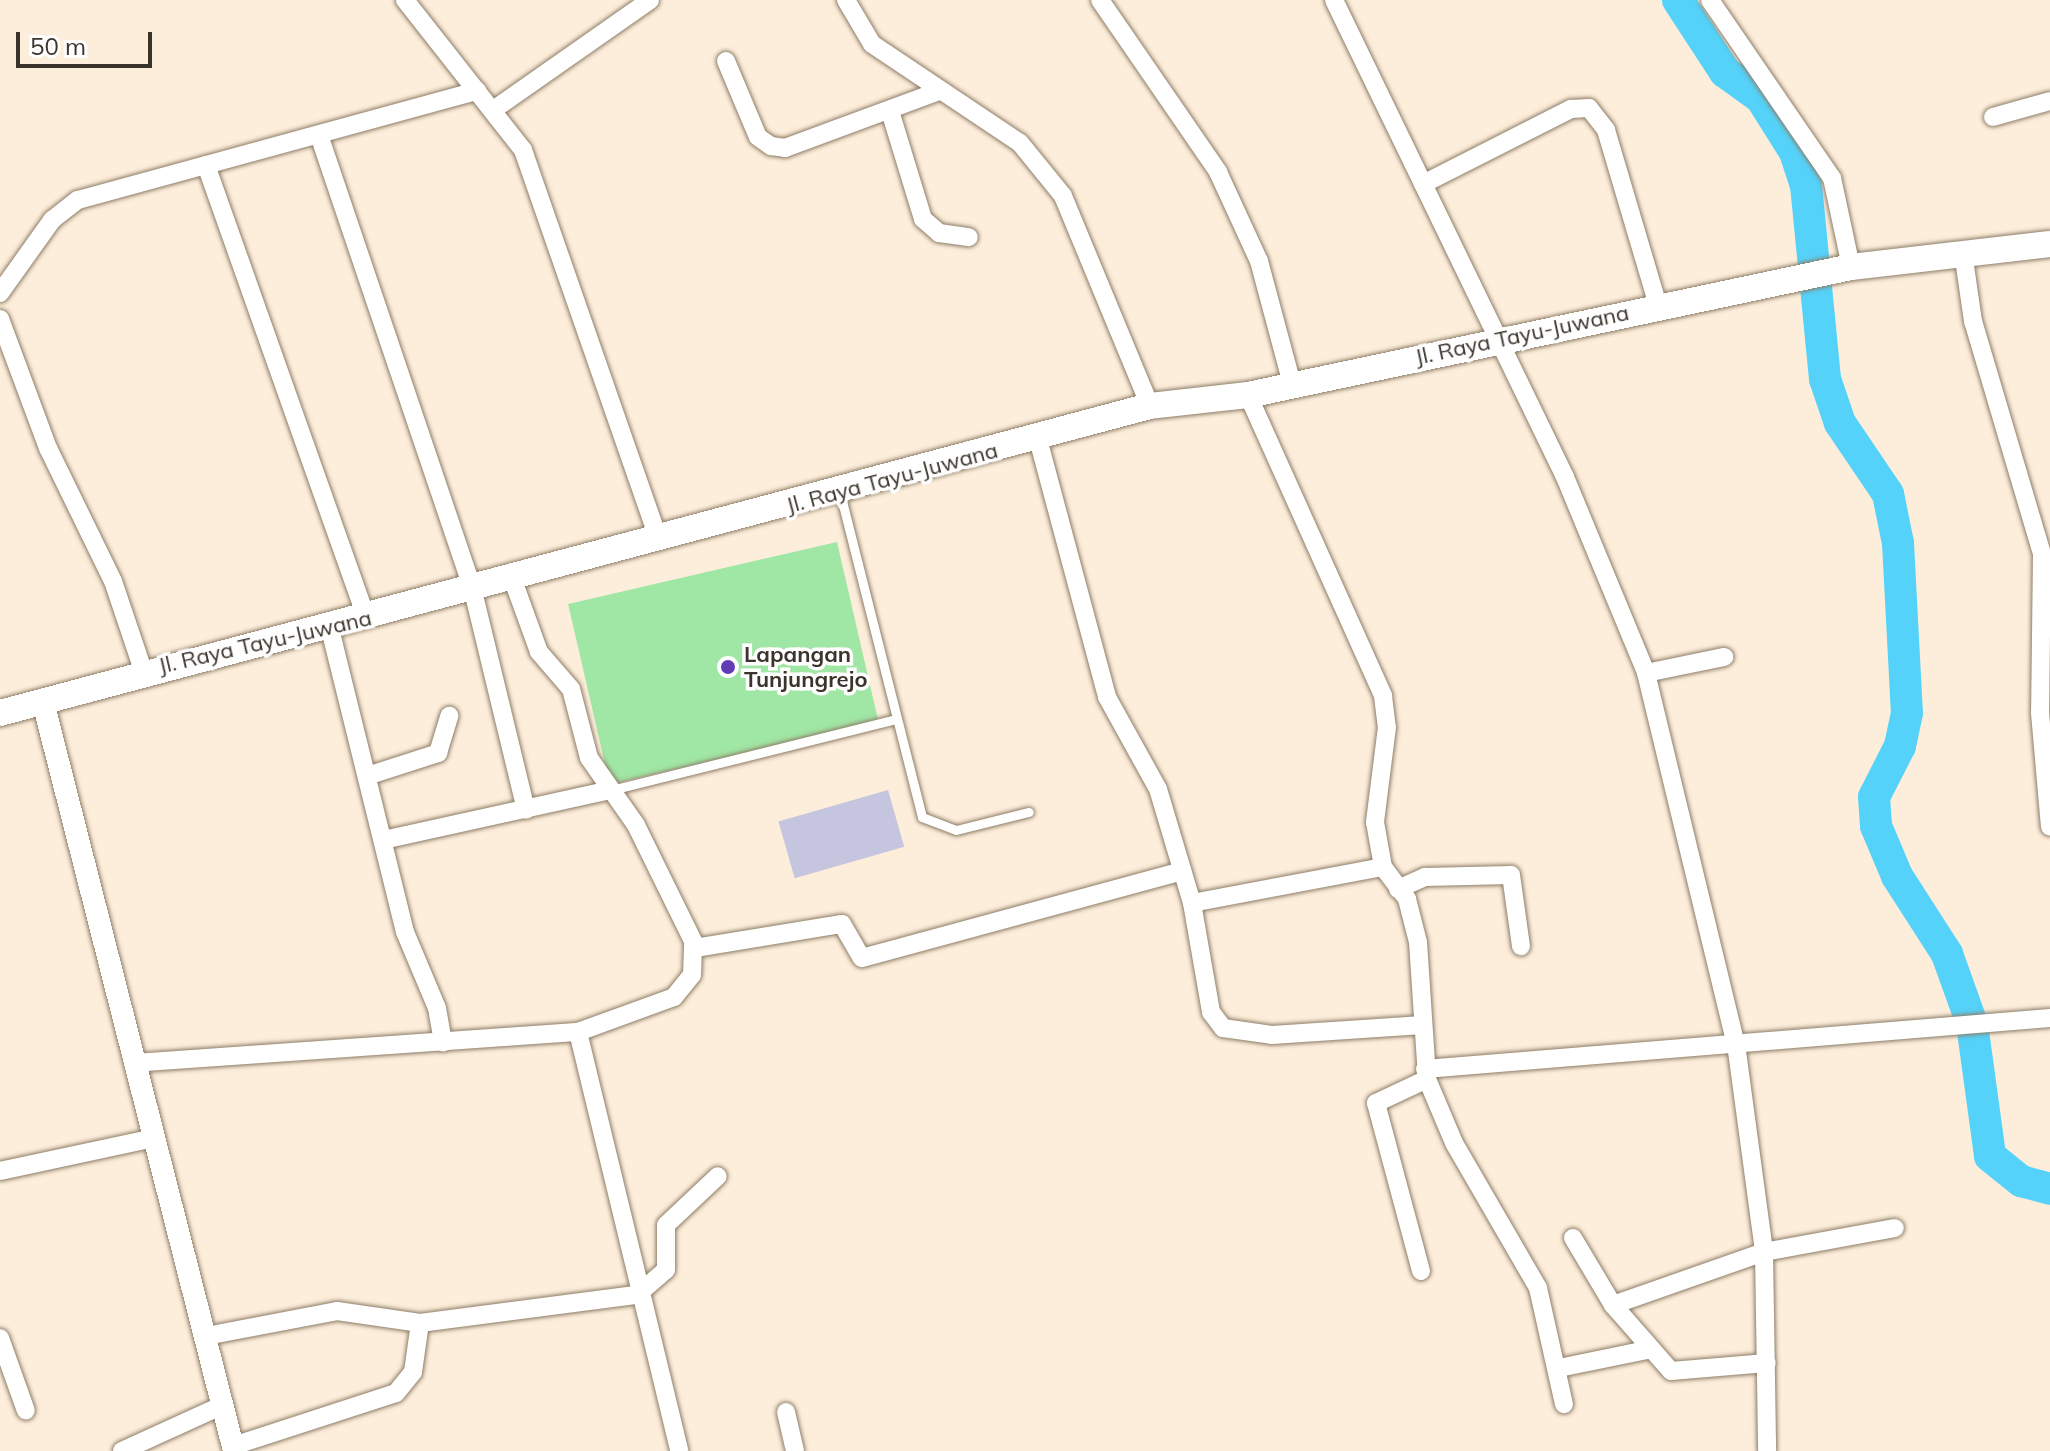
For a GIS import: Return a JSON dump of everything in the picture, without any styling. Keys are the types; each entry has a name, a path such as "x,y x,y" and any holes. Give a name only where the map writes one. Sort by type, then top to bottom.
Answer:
{"main road":[{"path":"1842,269 1963,252 2050,244"},
{"name":"Jl. Raya Tayu-Juwana","path":"0,713 143,670 330,629 840,493 1150,406 1248,395 1842,269"}],"street":[{"path":"405,0 477,91 496,108 523,150 659,540"},
{"path":"846,0 872,44 1020,143 1063,196 1150,406"},
{"path":"1100,0 1218,172 1259,261 1292,384"},
{"path":"1334,0 1496,341 1565,477 1646,673 1736,1044 1764,1252 1767,1451"},
{"path":"1710,0 1832,178 1842,269"},
{"path":"496,108 640,3"},
{"path":"726,61 758,137 771,146 890,111 939,91"},
{"path":"0,293 63,209 206,165 477,91"},
{"path":"1993,117 2050,101"},
{"path":"1423,184 1571,109 1589,108 1606,130 1658,306"},
{"path":"890,111 919,214 934,231 969,237"},
{"path":"319,135 473,591 526,810"},
{"path":"206,165 367,619"},
{"path":"1963,252 1973,321 2042,554 2040,713 2050,827"},
{"path":"0,319 48,448 113,581 143,670"},
{"path":"1248,395 1383,696 1387,727 1375,822 1383,867 1398,889 1418,942 1426,1074 1454,1143 1532,1275 1559,1368 1564,1404"},
{"path":"1038,439 1107,697 1158,789 1192,903 1211,1012 1223,1028 1272,1035 1423,1025"},
{"path":"133,1063 578,1032 674,997 692,975 695,948 636,825 589,758 571,689 539,652 513,580"},
{"path":"330,629 383,840 443,1042"},
{"path":"1646,673 1724,657"},
{"path":"43,702 234,1448 396,1393 413,1372 420,1323"},
{"path":"367,776 438,753 449,716"},
{"path":"383,840 610,790"},
{"path":"1192,903 1383,867"},
{"path":"695,948 842,924 862,958 1182,871"},
{"path":"1398,889 1425,877 1511,875 1521,946"},
{"path":"1421,1271 1376,1103 1426,1074 1736,1044 1955,1030 2050,1018"},
{"path":"578,1032 637,1295 679,1451"},
{"path":"0,1171 154,1138"},
{"path":"206,1336 337,1311 420,1323 637,1295 666,1270 666,1225 718,1176"},
{"path":"1613,1305 1764,1252 1895,1228"},
{"path":"1573,1238 1613,1305 1647,1350 1679,1373 1767,1363"},
{"path":"0,1338 26,1411"},
{"path":"1559,1368 1647,1350"},
{"path":"122,1451 223,1405"},
{"path":"786,1412 795,1451"}],"lane":[{"path":"840,493 913,798 929,824 956,830 1029,812"},
{"path":"610,790 895,719"}],"green space":[{"name":"Lapangan Tunjungrejo","path":"837,542 879,722 610,784 568,604"}],"building":[{"path":"888,790 904,847 795,878 778,821"}],"waterway":[{"path":"1678,0 1725,72 1761,98 1795,152 1806,185 1825,379 1840,423 1888,494 1898,543 1907,713 1900,746 1874,797 1876,826 1897,876 1947,954 1972,1024 1990,1156 2021,1181 2050,1189"}],"place":[{"name":"Lapangan Tunjungrejo","path":"728,667"}]}
